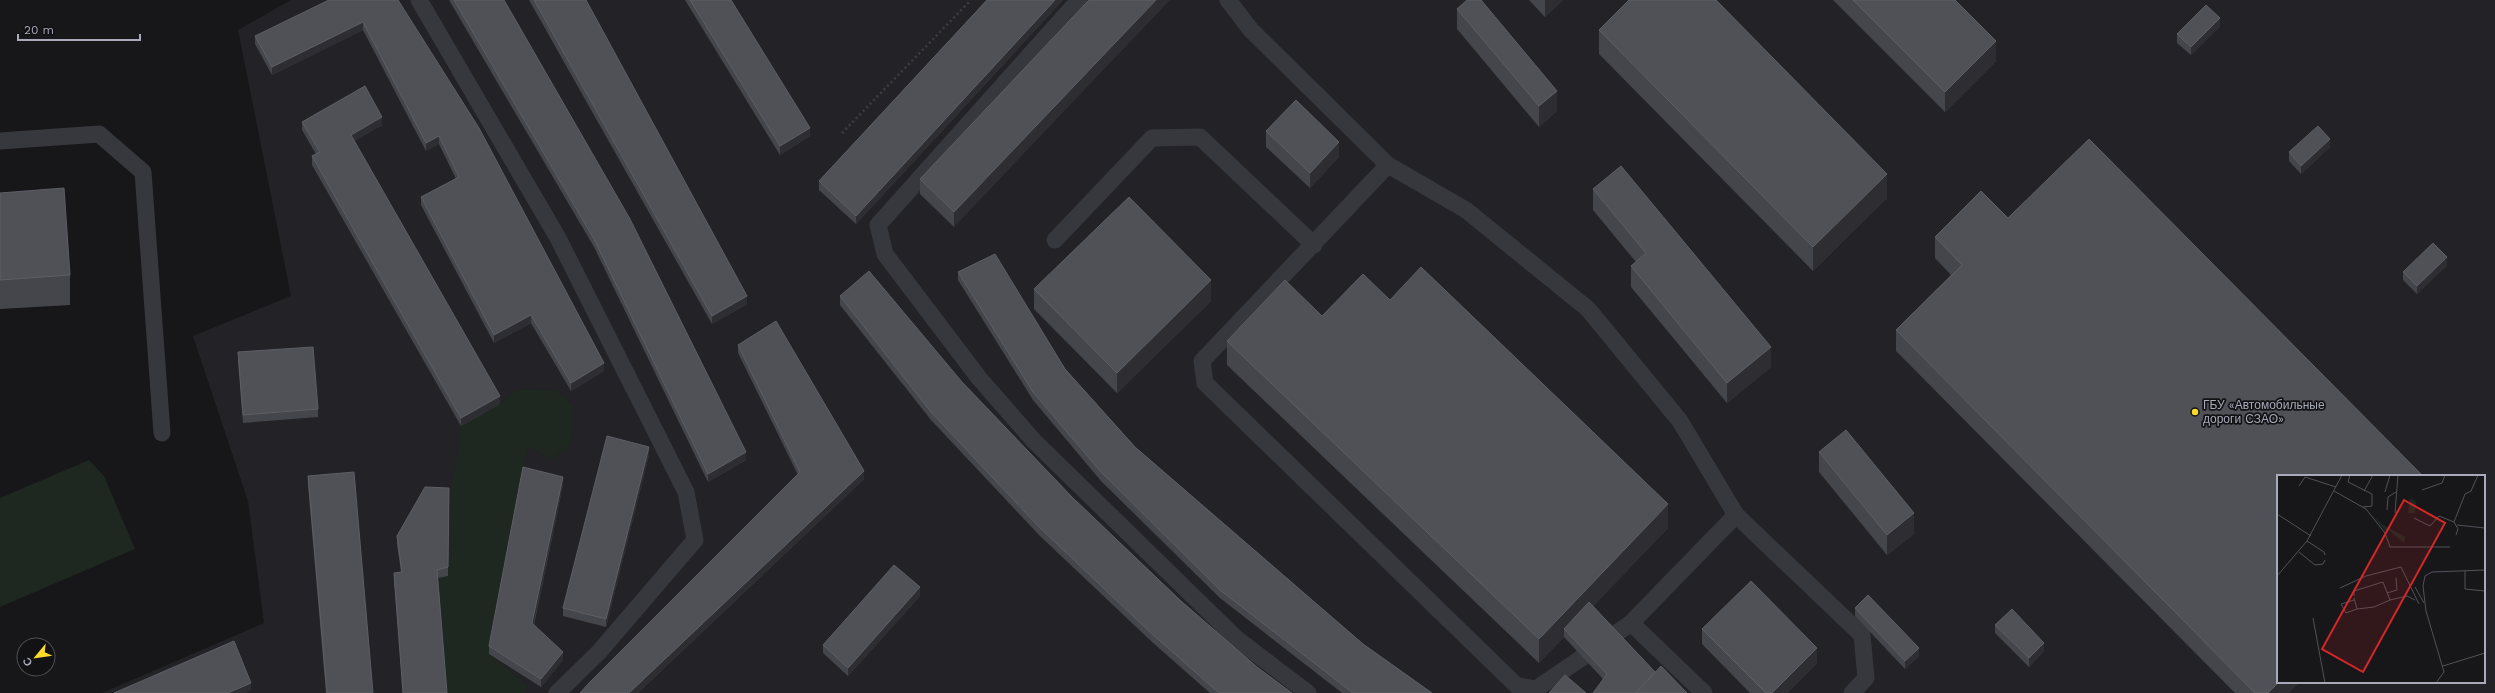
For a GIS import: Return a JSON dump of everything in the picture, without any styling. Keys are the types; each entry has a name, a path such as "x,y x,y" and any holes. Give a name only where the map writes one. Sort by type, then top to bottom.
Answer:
{"lane":[{"path":"419,0 558,238 686,492 695,540 599,652 558,693"},
{"path":"1079,0 878,225 885,254 979,378 1034,441 1237,639 1308,693"},
{"path":"1228,0 1251,30 1388,166 1466,210 1588,309 1680,422 1736,515 1862,635 1866,678 1852,693"},
{"path":"0,141 99,134 143,172 162,434"},
{"path":"1055,240 1152,138 1200,137 1314,245"},
{"path":"1388,166 1202,361 1205,383 1517,686 1536,689 1583,657"},
{"path":"1614,636 1631,623 1736,515"},
{"path":"1631,623 1704,693"}],"path":[{"path":"842,133 971,0"}],"shaded area":[{"path":"291,0 2495,0 2495,693 102,693 264,623 248,501 193,336 291,296 238,30"},
{"path":"517,389 556,390 574,406 571,444 550,460 528,446 489,654 527,685 526,693 446,693 437,578 461,426 500,404"},
{"path":"89,460 104,476 135,549 0,607 0,498"}],"building":[{"path":"329,0 398,0 479,128 604,363 571,383 531,315 494,335 421,197 459,177 439,136 426,143 363,22 272,67 255,36"},
{"path":"454,0 504,0 630,219 746,452 708,474 594,239"},
{"path":"534,0 586,0 747,296 712,316"},
{"path":"690,0 731,0 810,128 780,146"},
{"path":"987,0 1055,0 856,216 819,181"},
{"path":"1089,0 1156,0 954,212 920,179"},
{"path":"1467,0 1481,0 1557,91 1539,106 1457,9"},
{"path":"1629,0 1716,0 1887,174 1813,247 1599,30"},
{"path":"1853,0 1955,0 1996,41 1945,92"},
{"path":"2206,5 2220,18 2191,47 2177,34"},
{"path":"365,86 382,117 351,135 500,396 461,418 312,156 320,152 302,122"},
{"path":"1296,100 1339,142 1310,173 1266,131"},
{"path":"2318,126 2330,139 2301,166 2289,152"},
{"path":"2089,139 2422,475 2277,475 2278,683 2268,693 2255,693 1896,330 1962,265 1935,237 1981,191 2008,218"},
{"path":"1621,166 1771,347 1727,383 1631,266 1646,253 1593,189"},
{"path":"64,188 70,275 0,280 0,193"},
{"path":"1129,197 1211,280 1117,373 1034,289"},
{"path":"2433,243 2447,257 2417,286 2403,272"},
{"path":"995,254 1065,369 1135,447 1363,644 1432,693 1353,693 1220,590 1101,472 1033,392 958,272"},
{"path":"1421,267 1668,504 1539,639 1227,341 1285,280 1322,316 1363,274 1390,300"},
{"path":"869,271 962,382 1072,497 1181,601 1257,667 1292,693 1219,693 1152,634 1039,527 931,412 840,296"},
{"path":"776,321 864,471 629,693 580,693 800,472 738,345"},
{"path":"313,347 318,409 243,415 238,352"},
{"path":"1846,430 1914,513 1887,535 1819,452"},
{"path":"607,436 649,447 606,619 563,608"},
{"path":"523,467 563,477 532,623 563,652 541,679 489,646"},
{"path":"354,472 373,693 327,693 308,476"},
{"path":"425,487 449,488 448,567 437,570 447,693 403,693 394,573 402,572 397,536"},
{"path":"894,565 920,587 848,668 823,645"},
{"path":"1751,581 1817,648 1772,693 1766,693 1702,629"},
{"path":"1868,595 1919,648 1905,661 1855,608"},
{"path":"1589,602 1655,672 1636,693 1593,693 1607,674 1564,629"},
{"path":"2012,609 2044,643 2029,658 1995,625"},
{"path":"234,641 251,683 228,693 114,693"},
{"path":"1661,666 1687,693 1636,693"},
{"path":"1565,675 1586,693 1549,693"}],"place":[{"name":"ГБУ «Автомобильные дороги СЗАО»","path":"2195,412"}]}
